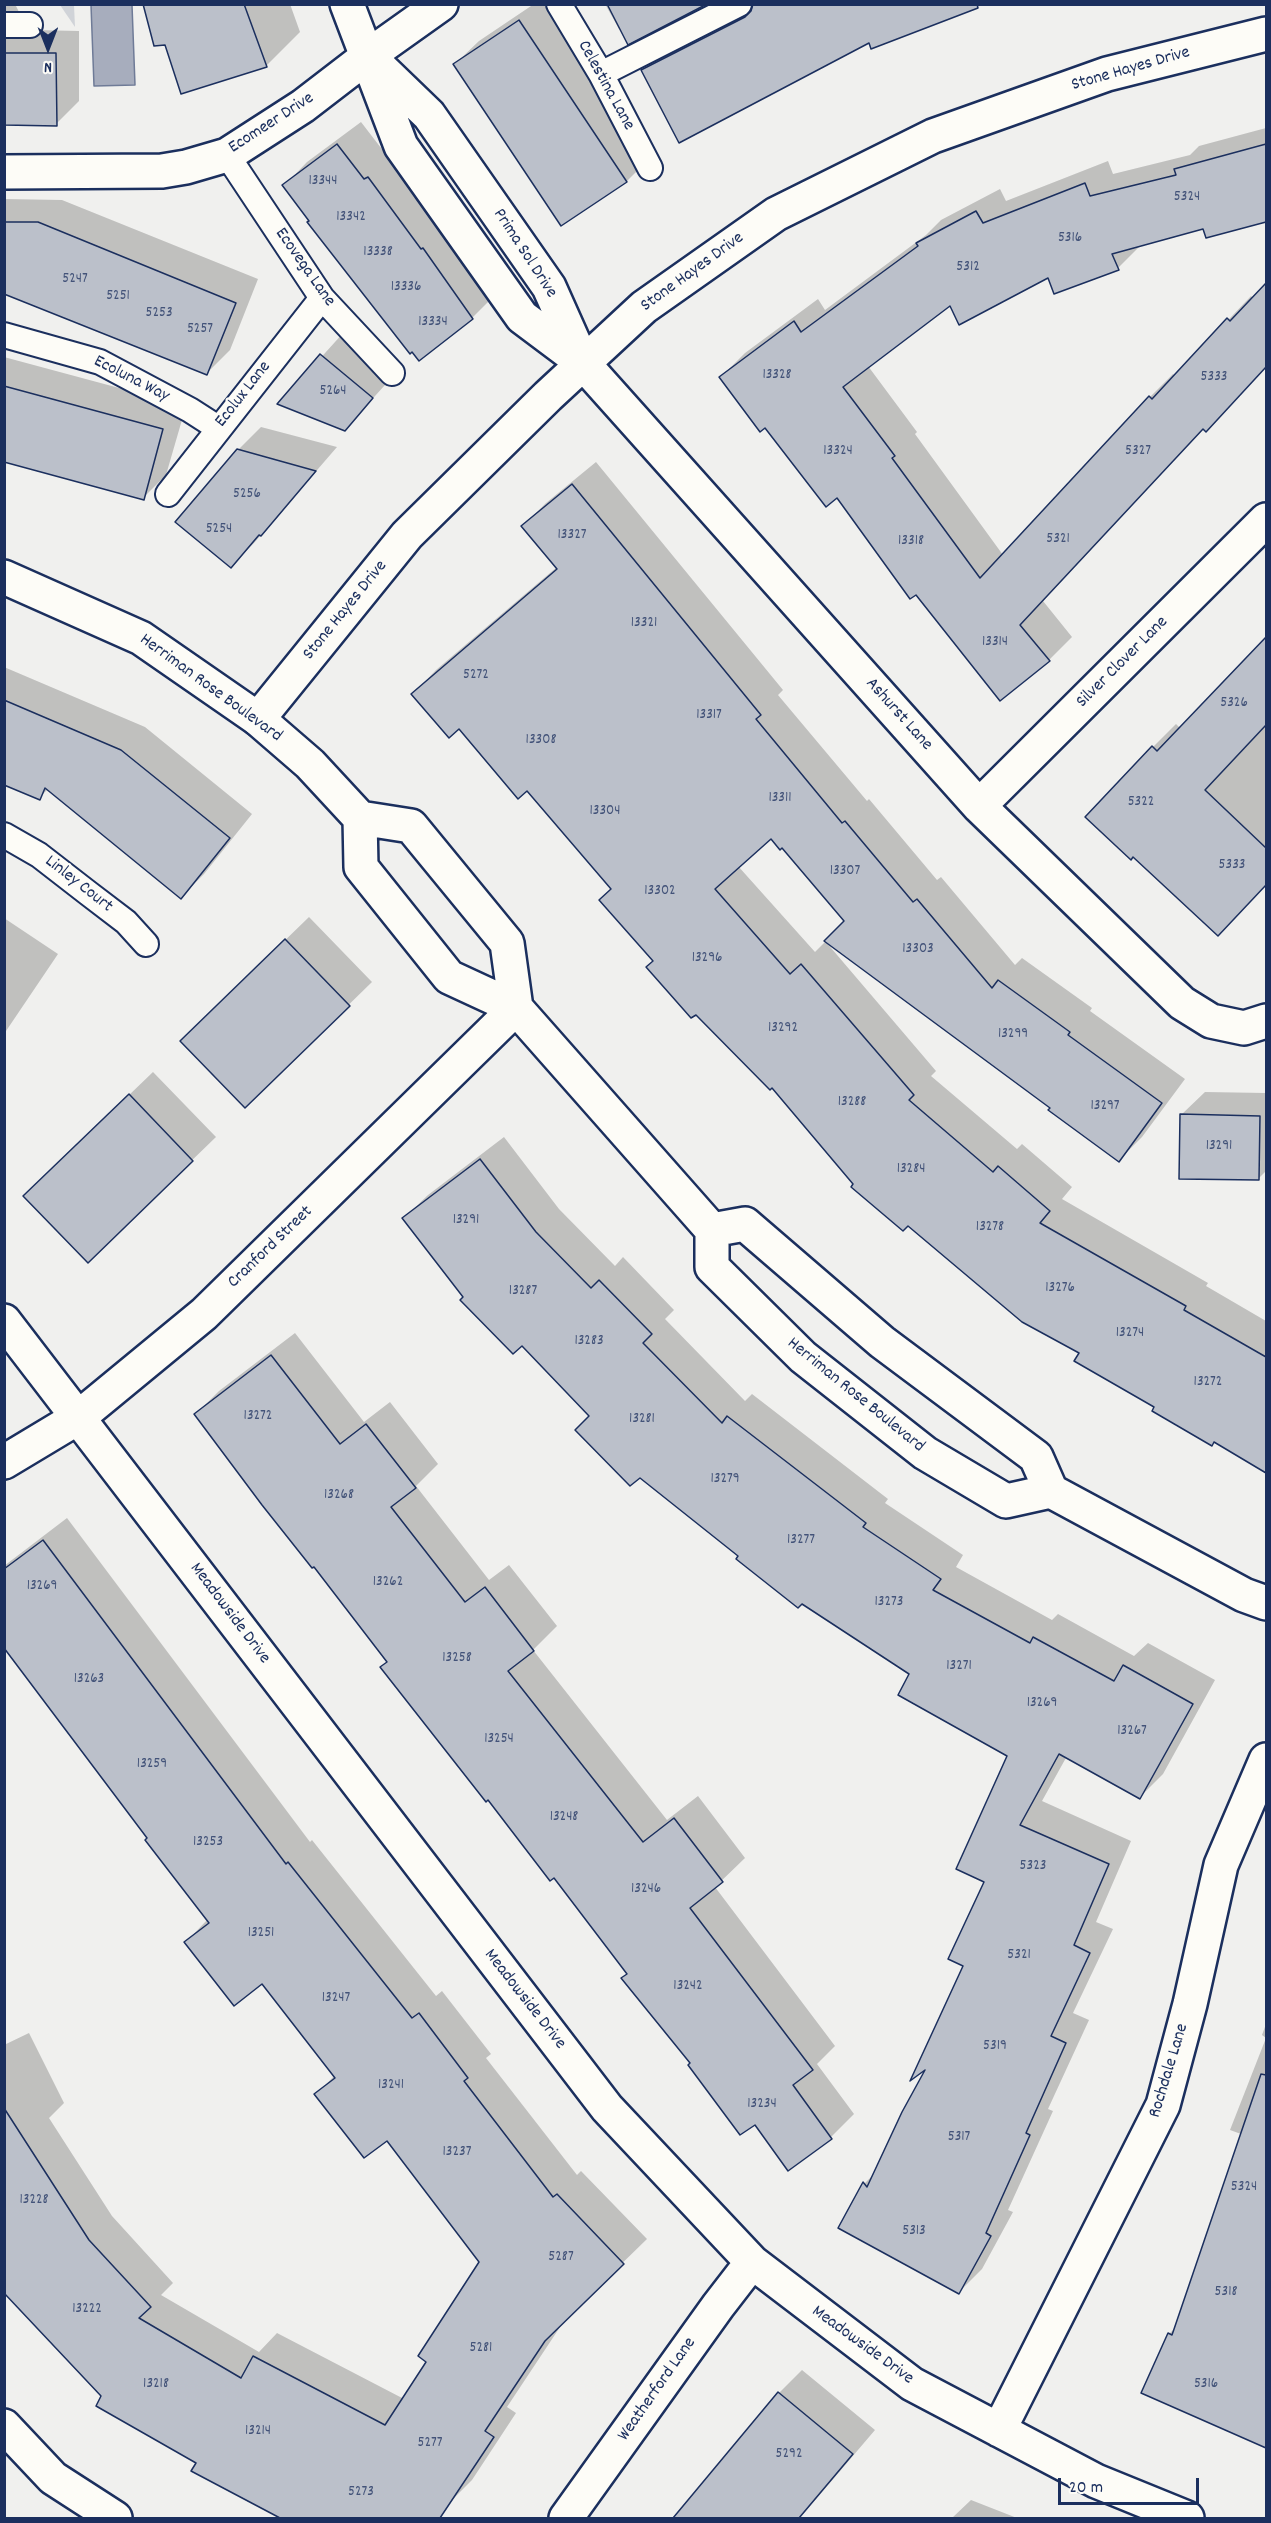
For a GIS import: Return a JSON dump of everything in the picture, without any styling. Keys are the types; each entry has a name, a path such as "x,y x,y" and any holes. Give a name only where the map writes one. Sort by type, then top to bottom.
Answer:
{"street":[{"name":"Prima Sol Drive","path":"347,4 401,146 522,317 582,362"},
{"name":"Ecomeer Drive","path":"4,172 162,171 186,167 227,155 303,106 441,4"},
{"name":"Stone Hayes Drive","path":"258,720 406,536 582,362 644,307 776,214 933,136 1107,74 1266,34"},
{"name":"Ashurst Lane","path":"582,362 979,806 1182,1004 1211,1021 1255,1025"},
{"name":"Silver Clover Lane","path":"979,806 1266,520"},
{"name":"Herriman Rose Boulevard","path":"4,577 141,638 258,720 310,764 360,818"},
{"path":"516,1008 507,943 500,934 411,826 360,818 361,867 449,977 516,1008 712,1230 745,1224 882,1342 1036,1456 1051,1491 1244,1595 1266,1603"},
{"name":"Cranford Street","path":"4,1462 79,1417 204,1314 516,1008"},
{"name":"Herriman Rose Boulevard","path":"712,1230 712,1267 803,1357 925,1453 1006,1501 1051,1491"},
{"name":"Meadowside Drive","path":"4,1322 607,2108 752,2262 912,2384 1096,2481 1175,2517"},
{"name":"Rochdale Lane","path":"999,2430 1163,2105 1190,2004 1221,1865 1266,1760"},
{"name":"Weatherford Lane","path":"566,2518 752,2262"},
{"path":"4,2426 53,2478 115,2518"}],"lane":[{"name":"Celestina Lane","path":"559,4 601,74 650,168"},
{"path":"601,74 739,4"},
{"path":"4,25 30,25"},
{"name":"Ecovega Lane","path":"227,155 322,298 392,373"},
{"name":"Ecolux Lane","path":"168,494 322,298"},
{"name":"Ecoluna Way","path":"4,335 100,362 190,410 218,428"},
{"name":"Linley Court","path":"4,835 39,855 72,880 126,922 146,944"}],"shaded area":[{"path":"60,5 74,5 75,27"}],"water":[{"path":"91,5 132,5 135,85 94,86"}],"building":[{"path":"143,4 244,4 267,67 181,94 165,45 154,46"},
{"path":"607,4 707,4 628,45"},
{"path":"753,4 977,4 978,8 871,49 869,43 679,143 641,70 745,17 751,11"},
{"path":"519,20 627,182 561,226 453,64"},
{"path":"4,53 56,53 57,126 4,125"},
{"path":"337,144 364,179 368,177 421,249 423,248 473,319 419,361 412,352 410,354 307,222 309,221 282,185"},
{"path":"1266,144 1266,222 1206,238 1203,229 1112,254 1119,270 1054,294 1048,278 959,325 950,306 843,387 895,456 892,458 980,578 1149,396 1152,399 1227,318 1230,321 1266,283 1266,367 1206,432 1203,429 1020,625 1050,661 1000,701 916,595 910,599 837,498 826,507 765,428 760,432 719,377 794,321 801,332 918,246 916,243 976,211 983,223 1085,183 1090,196 1176,175 1174,169"},
{"path":"4,222 38,222 236,303 207,375 4,294"},
{"path":"320,354 373,398 345,431 277,404"},
{"path":"4,386 163,429 144,500 4,462"},
{"path":"237,449 316,471 231,568 175,522"},
{"path":"572,484 761,715 756,719 842,823 845,821 913,902 917,899 992,988 998,980 1070,1032 1068,1035 1162,1103 1119,1162 1048,1110 1050,1108 824,941 844,921 782,848 780,850 771,839 715,889 790,974 801,964 914,1095 909,1100 993,1172 998,1166 1050,1211 1040,1223 1186,1306 1184,1310 1266,1357 1266,1473 1214,1442 1212,1446 1152,1411 1154,1407 1074,1361 1079,1353 1022,1322 908,1226 903,1231 851,1187 853,1184 772,1088 770,1090 696,1015 691,1018 646,967 653,961 599,900 611,889 527,791 518,799 459,729 449,738 411,694 557,569 521,526"},
{"path":"1266,637 1266,725 1205,790 1266,848 1266,885 1218,936 1133,857 1131,860 1085,817 1152,746 1157,751"},
{"path":"4,700 121,750 230,838 181,899 45,788 40,800 4,785"},
{"path":"285,939 350,1006 245,1108 180,1041"},
{"path":"129,1094 193,1161 88,1263 23,1196"},
{"path":"1180,1114 1260,1116 1259,1180 1179,1179"},
{"path":"480,1159 536,1232 591,1288 599,1280 652,1334 643,1343 722,1423 727,1416 866,1523 863,1527 941,1579 933,1590 1030,1643 1033,1637 1114,1681 1123,1665 1193,1704 1140,1799 1059,1754 1020,1825 1109,1864 1074,1945 1090,1953 1051,2036 1066,2043 1026,2133 1030,2135 986,2233 991,2236 959,2294 838,2228 863,2182 867,2187 902,2112 925,2070 910,2081 963,1966 948,1959 984,1882 956,1869 1007,1756 898,1695 909,1674 802,1604 798,1608 736,1559 738,1556 640,1478 630,1486 575,1430 589,1416 522,1346 513,1354 460,1300 463,1297 402,1218"},
{"path":"271,1355 340,1444 366,1424 416,1488 391,1507 465,1602 485,1587 534,1651 508,1671 643,1842 674,1818 723,1882 690,1908 813,2070 793,2085 832,2139 788,2171 755,2125 740,2135 688,2065 690,2063 621,1978 627,1974 554,1878 550,1881 488,1800 486,1802 380,1667 387,1662 314,1567 312,1568 262,1505 194,1414"},
{"path":"43,1540 286,1864 288,1862 412,2018 419,2013 468,2078 464,2081 553,2197 557,2194 624,2264 545,2341 485,2431 494,2437 440,2518 280,2518 191,2471 196,2463 96,2406 101,2396 4,2293 4,2108 89,2240 151,2307 139,2318 241,2378 253,2356 385,2425 426,2362 418,2356 479,2262 387,2141 364,2158 314,2094 335,2078 262,1984 234,2006 184,1942 209,1923 4,1648 4,1569"},
{"path":"1261,2074 1266,2075 1266,2448 1141,2393 1168,2333 1172,2335"},
{"path":"778,2392 853,2454 799,2518 673,2518"}]}
